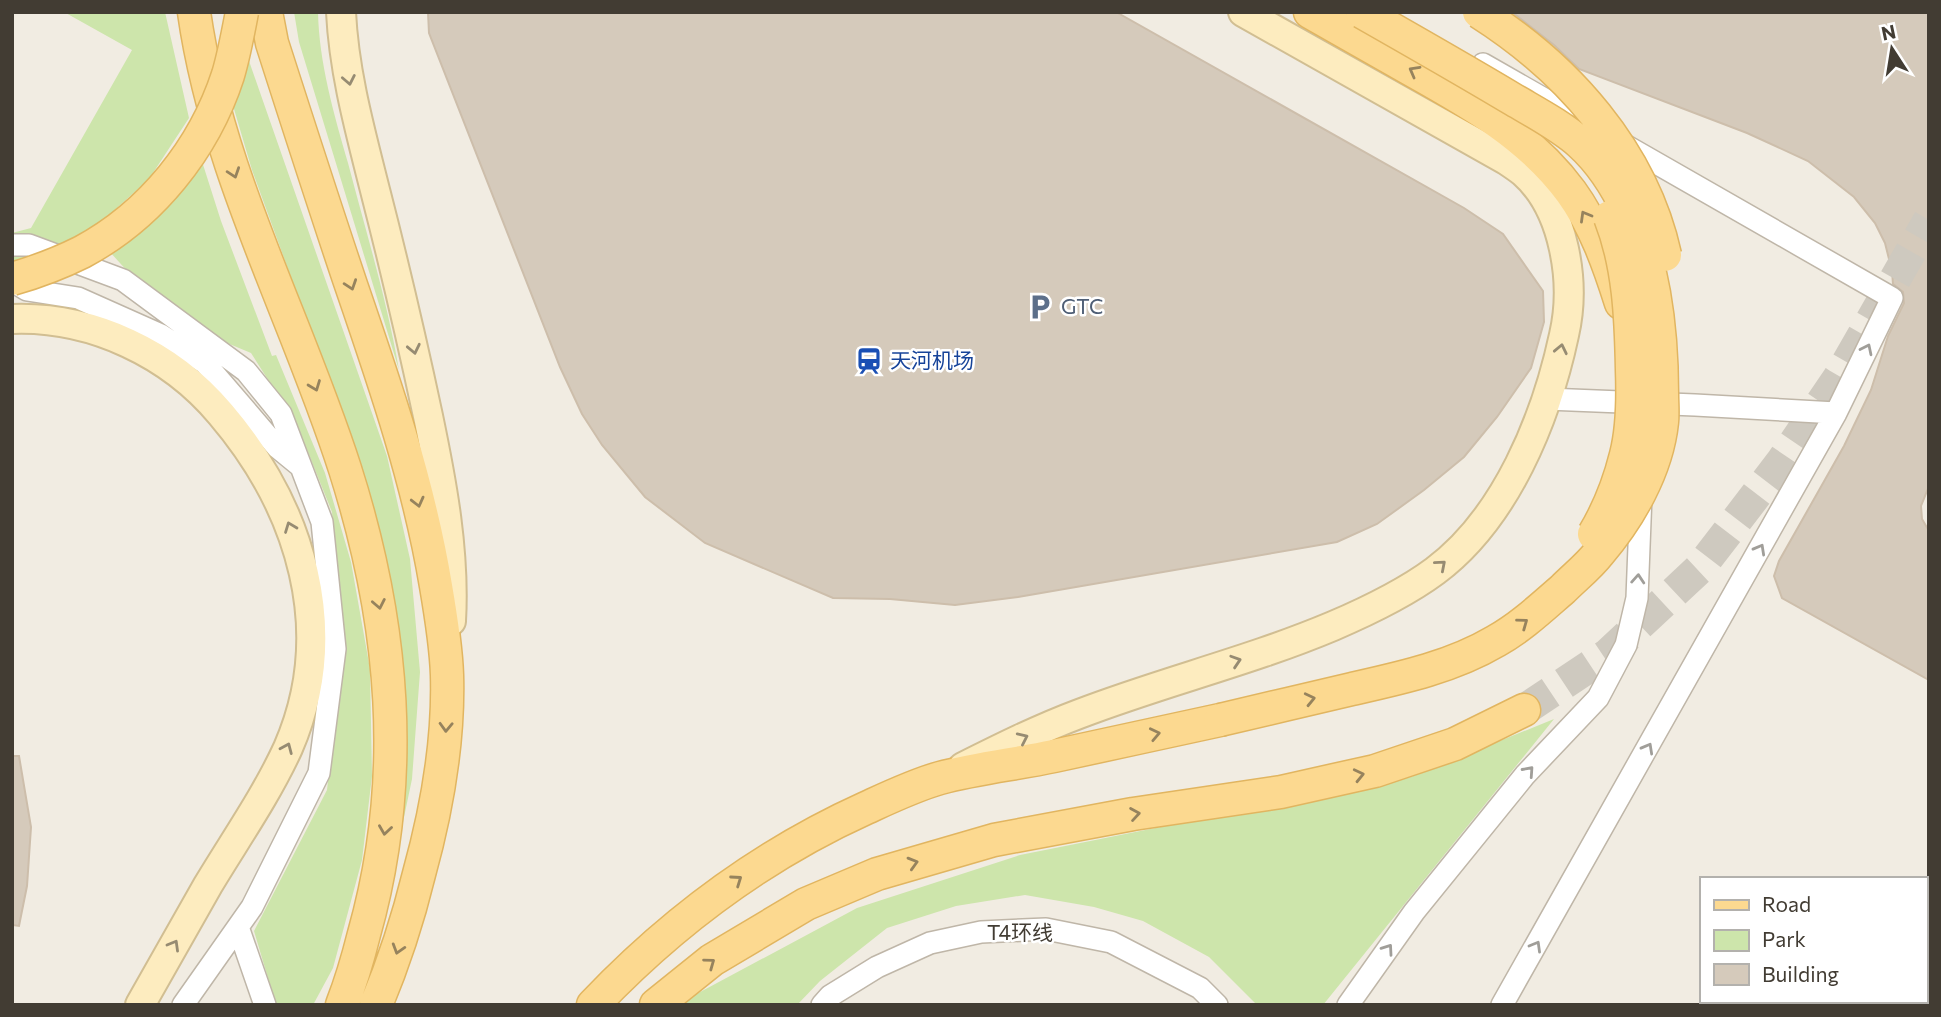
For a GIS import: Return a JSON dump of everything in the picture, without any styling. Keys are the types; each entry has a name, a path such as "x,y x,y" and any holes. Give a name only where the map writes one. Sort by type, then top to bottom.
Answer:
{"main road":[{"path":"194,12 207,83 223,143 262,253 345,468 382,616 391,722 391,771 387,815 371,911 342,1005"},
{"path":"12,280 82,251 140,211 167,184 192,151 211,118 228,74 242,12"},
{"path":"266,12 272,43 375,354 413,482 431,558 447,674"},
{"path":"341,12 347,71 408,318 450,549 452,617 441,781 411,907 392,968 376,1005"},
{"path":"593,1005 661,938 703,904 792,845 840,819 939,778 1079,713 1313,634 1360,614 1401,593 1436,570 1464,544 1490,513 1520,462 1547,400 1567,323 1568,275 1558,229 1550,208 1524,173 1506,160 1243,12"},
{"path":"1310,12 1489,115 1514,133 1549,166 1573,195 1602,249 1623,308 1632,349"},
{"path":"939,778 1220,720 1446,664 1496,641 1527,620 1553,597 1599,554 1627,515 1642,488 1654,457 1653,413 1662,364 1651,274 1630,215 1598,163 1580,143 1449,60 1362,12"},
{"path":"1479,12 1533,51 1593,110 1611,133 1640,181 1662,242 1671,296 1672,334 1653,413"},
{"path":"1546,120 1580,158 1615,229 1627,283 1632,349 1631,420 1627,452 1617,486 1603,518 1553,597"},
{"path":"12,319 66,323 106,334 154,357 177,372 208,399 242,440 271,485 294,536 308,593 311,622 309,666 302,705 289,746 272,780 140,1005"},
{"path":"656,1005 712,960 782,918 806,904 877,874 994,840 1133,814 1281,792 1375,771 1455,744 1524,710"}],"street":[{"path":"1393,12 1892,298 1836,413 1502,1005"},
{"path":"12,245 29,244 123,281 246,371 281,414 322,522 335,649 319,773 252,907 183,1005"},
{"path":"12,280 27,290 78,298 161,335 205,363 276,447 301,467"},
{"path":"1547,400 1653,413 1836,413"},
{"path":"1348,1005 1414,912 1525,775 1598,698 1626,645 1637,598 1653,413"},
{"path":"238,927 265,1005"},
{"name":"T4环线","path":"822,1005 830,996 877,967 930,943 981,932 1046,929 1111,942 1200,988 1217,1005"}],"green space":[{"path":"64,12 165,12 189,118 149,179 97,226 37,255 12,262 12,233 31,228 132,50"},
{"path":"294,12 318,12 328,88 382,292 399,370 299,42"},
{"path":"244,37 249,61 387,456 410,559 420,672 412,779 389,889 402,672 387,564 359,464 252,170 229,92"},
{"path":"199,152 221,221 272,356 276,355 325,473 351,562 370,669 372,776 362,860 333,968 313,1005 276,1005 254,931 327,790 343,650 332,512 297,425 251,353 215,338 130,274 109,251"},
{"path":"1554,719 1323,1005 1257,1005 1209,957 1143,921 1094,907 1025,895 956,906 887,928 820,981 797,1005 684,1005 689,998 857,908 1020,855 1411,777"}],"building":[{"name":"GTC","path":"428,12 1116,12 1464,208 1503,234 1543,291 1544,322 1531,368 1497,417 1464,457 1377,524 1337,542 1018,597 955,605 890,599 833,598 705,543 645,497 602,445 582,414 560,367 429,33"},
{"path":"1512,12 1929,12 1929,486 1921,506 1922,519 1929,531 1929,680 1782,598 1774,576 1779,561 1844,446 1871,390 1888,336 1904,303 1903,292 1893,284 1885,243 1875,223 1854,197 1808,161 1747,133 1579,69"},
{"path":"12,756 19,756 31,827 27,886 19,926 12,925"}],"tunnel":[{"path":"1524,710 1608,654 1700,568 1782,461 1839,377 1929,220"}],"place":[{"name":"GTC","path":"1040,307"},
{"name":"天河机场","path":"869,361"}]}
